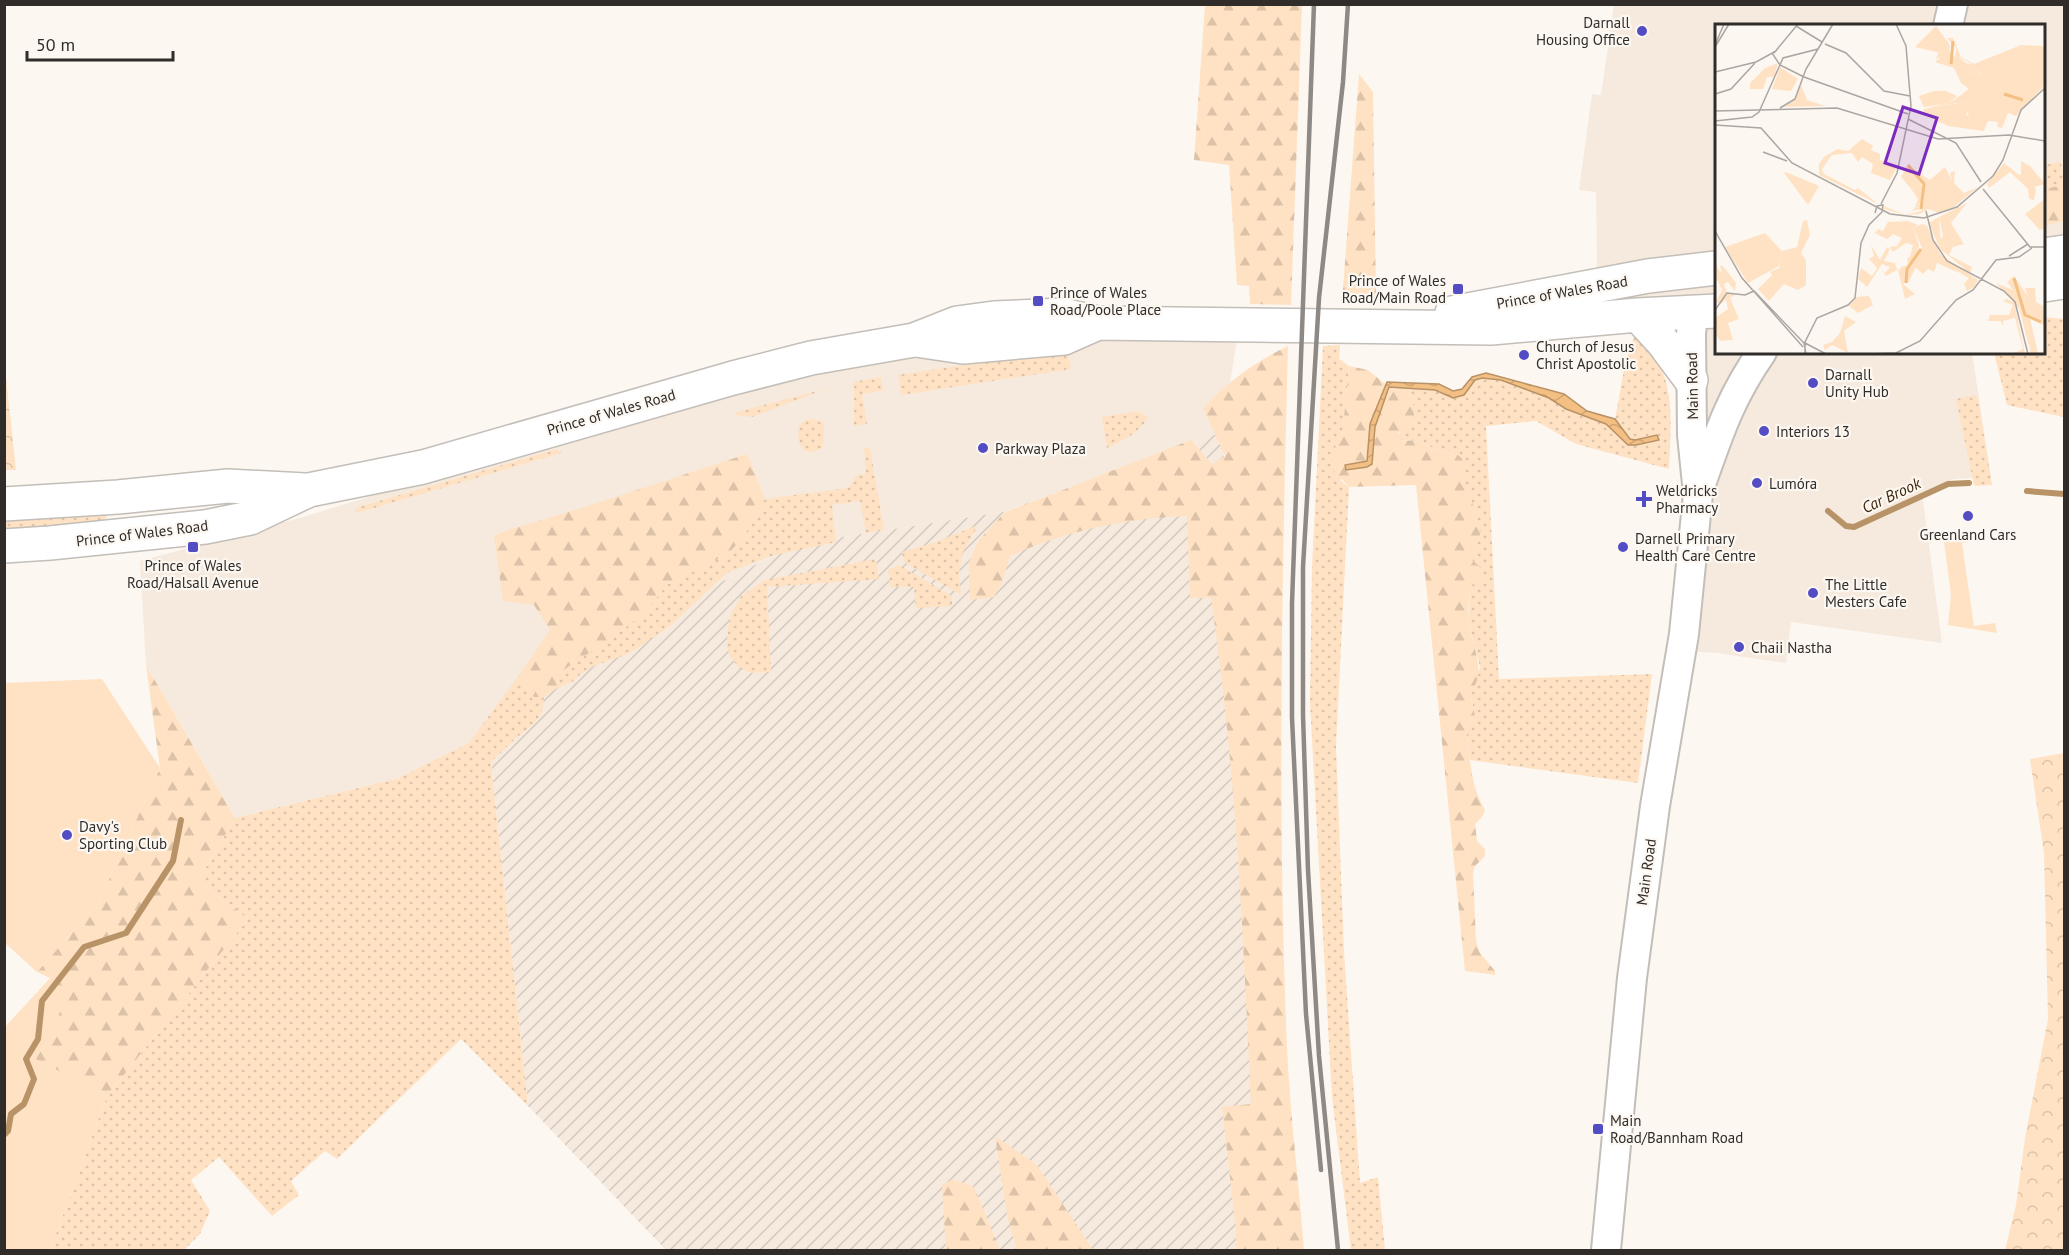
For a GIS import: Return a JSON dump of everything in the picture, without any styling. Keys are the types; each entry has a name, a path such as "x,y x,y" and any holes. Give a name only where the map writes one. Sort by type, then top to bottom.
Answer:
{"highway":[{"path":"2045,255 2064,252"},
{"name":"Prince of Wales Road","path":"1410,326 1461,310 1648,276 1715,270"},
{"path":"1705,312 1701,290 1715,271"},
{"path":"2045,285 2064,282"},
{"name":"Prince of Wales Road","path":"4,546 205,526 250,518 309,490 453,459 751,373 812,358 914,340 957,323 994,318 1063,315 1098,323 1491,328 1638,315 1705,312"},
{"path":"1638,315 1662,341 1691,380"},
{"name":"Prince of Wales Road","path":"4,504 118,497 228,486 309,490"}],"main road":[{"path":"1948,24 1953,4"},
{"name":"Main Road","path":"1606,1251 1632,978 1655,806 1684,634 1698,494 1692,435 1691,334 1705,312"},
{"name":"Main Road","path":"1698,494 1721,424 1741,383 1760,354"},
{"path":"1691,380 1700,388 1711,393 1723,392 1741,383"}],"shaded area":[{"path":"1614,5 2064,5 2064,260 2045,263 2045,24 1715,24 1715,354 1972,354 1991,477 1954,479 1922,493 1942,643 1791,622 1786,663 1717,653 1681,651 1701,298 1595,297 1596,192 1579,190 1592,94 1601,95"},
{"path":"930,315 1240,321 1222,432 1003,512 797,544 616,635 544,697 542,712 535,723 516,738 399,778 235,818 146,665 140,561 303,517 583,431"},
{"path":"1222,432 1277,1250 666,1250 528,1106 491,761 535,723 542,712 544,697 616,635 797,544 1003,512"}],"green space":[{"path":"1205,5 1302,5 1291,305 1250,304 1249,286 1237,285 1229,165 1194,160"},
{"path":"1359,74 1373,92 1376,297 1342,302"},
{"path":"2061,162 2064,185 2045,189 2045,165"},
{"path":"2064,185 2064,221 2045,226 2045,189"},
{"path":"2045,317 2064,319 2064,417 2007,405 1994,354 2045,354"},
{"path":"1634,336 1656,359 1665,380 1671,418 1669,469 1576,444 1536,421 1486,426 1499,679 1652,674 1638,783 1470,760 1466,728 1475,716 1470,692 1480,667 1468,621 1475,515 1451,452 1443,453 1419,441 1400,440 1397,436 1415,415 1410,388 1435,390 1453,398 1464,395 1475,380 1482,378 1501,380 1549,398 1566,409 1606,424 1623,441 1658,440 1657,435 1630,439 1615,419 1625,365"},
{"path":"1340,345 1339,359 1349,366 1342,438 1335,448 1341,481 1349,487 1336,746 1344,952 1360,1183 1378,1177 1385,1250 1351,1250 1332,1097 1310,703 1312,568 1323,346"},
{"path":"1288,346 1282,608 1282,872 1288,1072 1304,1250 1236,1250 1236,1230 1222,1107 1251,1104 1233,787 1211,598 1190,598 1187,516 1097,527 1031,547 1010,556 1002,582 994,597 970,600 969,562 979,540 1004,513 1191,440 1212,464 1225,456 1203,408 1242,373"},
{"path":"1059,355 1068,356 1071,369 901,395 898,375"},
{"path":"1349,366 1368,370 1389,387 1410,388 1414,415 1411,425 1398,433 1400,440 1419,441 1443,453 1457,454 1465,465 1461,474 1475,511 1480,533 1471,559 1480,567 1481,579 1472,585 1468,611 1478,676 1470,692 1475,716 1466,728 1473,781 1485,810 1475,824 1477,841 1485,849 1485,856 1475,866 1473,872 1476,941 1480,953 1495,971 1495,975 1465,971 1416,485 1349,487 1334,471 1332,461 1335,448 1342,437"},
{"path":"5,368 16,470 5,470"},
{"path":"881,377 883,390 862,394 867,424 854,426 854,382"},
{"path":"825,389 752,417 735,415 737,412"},
{"path":"1975,395 1978,399 1992,485 1974,486 1956,399"},
{"path":"1138,411 1148,417 1145,423 1130,436 1107,448 1102,417"},
{"path":"814,419 824,423 823,447 810,452 802,448 798,432 799,426 805,420"},
{"path":"864,448 870,448 884,530 866,533 860,501 832,505 836,542 771,556 727,573 669,627 628,654 596,665 572,682 557,688 559,673 616,635 643,613 668,584 728,554 744,536 765,499 848,488 857,475 866,474"},
{"path":"557,449 561,453 356,512 355,508"},
{"path":"747,454 765,499 744,536 728,554 668,584 644,613 616,635 559,673 557,688 544,697 534,697 519,675 550,630 534,605 503,601 494,536"},
{"path":"102,507 107,517 99,526 5,535 5,514"},
{"path":"978,525 963,552 959,573 961,595 904,562 902,552 933,543"},
{"path":"1981,537 1981,540 1962,543 1974,626 1995,623 1997,633 1948,625 1951,595 1944,542"},
{"path":"876,559 879,579 767,587 771,672 751,673 739,668 730,656 727,647 731,614 741,596 765,580"},
{"path":"899,565 952,596 952,606 916,608 914,587 890,587 888,570"},
{"path":"146,665 235,818 198,881 248,919 107,1096 33,1058 50,1042 50,978 37,972 98,903 160,768"},
{"path":"519,675 534,697 544,697 542,712 535,723 491,762 528,1106 461,1039 337,1159 325,1151 291,1181 299,1195 272,1216 219,1157 191,1180 210,1211 200,1234 184,1250 50,1250 107,1096 248,919 198,881 235,818 399,778 469,743"},
{"name":"Davy's Sporting Club","path":"102,679 160,768 98,903 37,972 5,943 5,683"},
{"path":"2064,753 2064,1250 2005,1250 2016,1205 2025,1138 2048,1019 2044,853 2030,759"},
{"path":"50,978 60,1011 50,1042 34,1058 107,1096 50,1250 5,1250 5,1027"},
{"path":"995,1136 1037,1165 1093,1250 1017,1250 1008,1220"},
{"path":"953,1179 974,1187 1000,1250 946,1250 942,1185"}],"water":[{"path":"1486,373 1564,394 1587,411 1615,419 1630,439 1657,435 1659,440 1628,445 1606,424 1566,409 1549,398 1501,380 1482,378 1475,380 1464,395 1453,398 1435,390 1389,387 1375,427 1372,464 1346,470 1345,465 1367,461 1370,424 1387,382 1439,384 1453,391 1462,389 1472,377"}],"waterway":[{"name":"Car Brook","path":"1828,511 1846,526 1854,527 1948,484 1969,483"},
{"name":"Car Brook","path":"2027,491 2064,494"},
{"name":"Car Brook","path":"4,1135 8,1131 11,1114 24,1104 34,1079 26,1059 38,1039 42,1001 84,947 126,933 173,861 181,820"}],"railway":[{"path":"1314,4 1292,603 1292,718 1306,1014 1321,1170"},
{"path":"1338,1250 1319,1056 1308,870 1303,715 1303,567 1319,298 1343,82 1348,4"}],"place":[{"name":"Darnall Housing Office","path":"1642,31"},
{"name":"Prince of Wales Road/Main Road","path":"1458,289"},
{"name":"Prince of Wales Road/Poole Place","path":"1038,301"},
{"name":"Church of Jesus Christ Apostolic","path":"1524,355"},
{"name":"Darnall Unity Hub","path":"1813,383"},
{"name":"Interiors 13","path":"1764,431"},
{"name":"Parkway Plaza","path":"983,448"},
{"name":"Lumóra","path":"1757,483"},
{"name":"Weldricks Pharmacy","path":"1644,499"},
{"name":"Greenland Cars","path":"1968,516"},
{"name":"Prince of Wales Road/Halsall Avenue","path":"193,547"},
{"name":"Darnell Primary Health Care Centre","path":"1623,547"},
{"name":"The Little Mesters Cafe","path":"1813,593"},
{"name":"Chaii Nastha","path":"1739,647"},
{"name":"Davy's Sporting Club","path":"67,835"},
{"name":"Main Road/Bannham Road","path":"1598,1129"}]}
